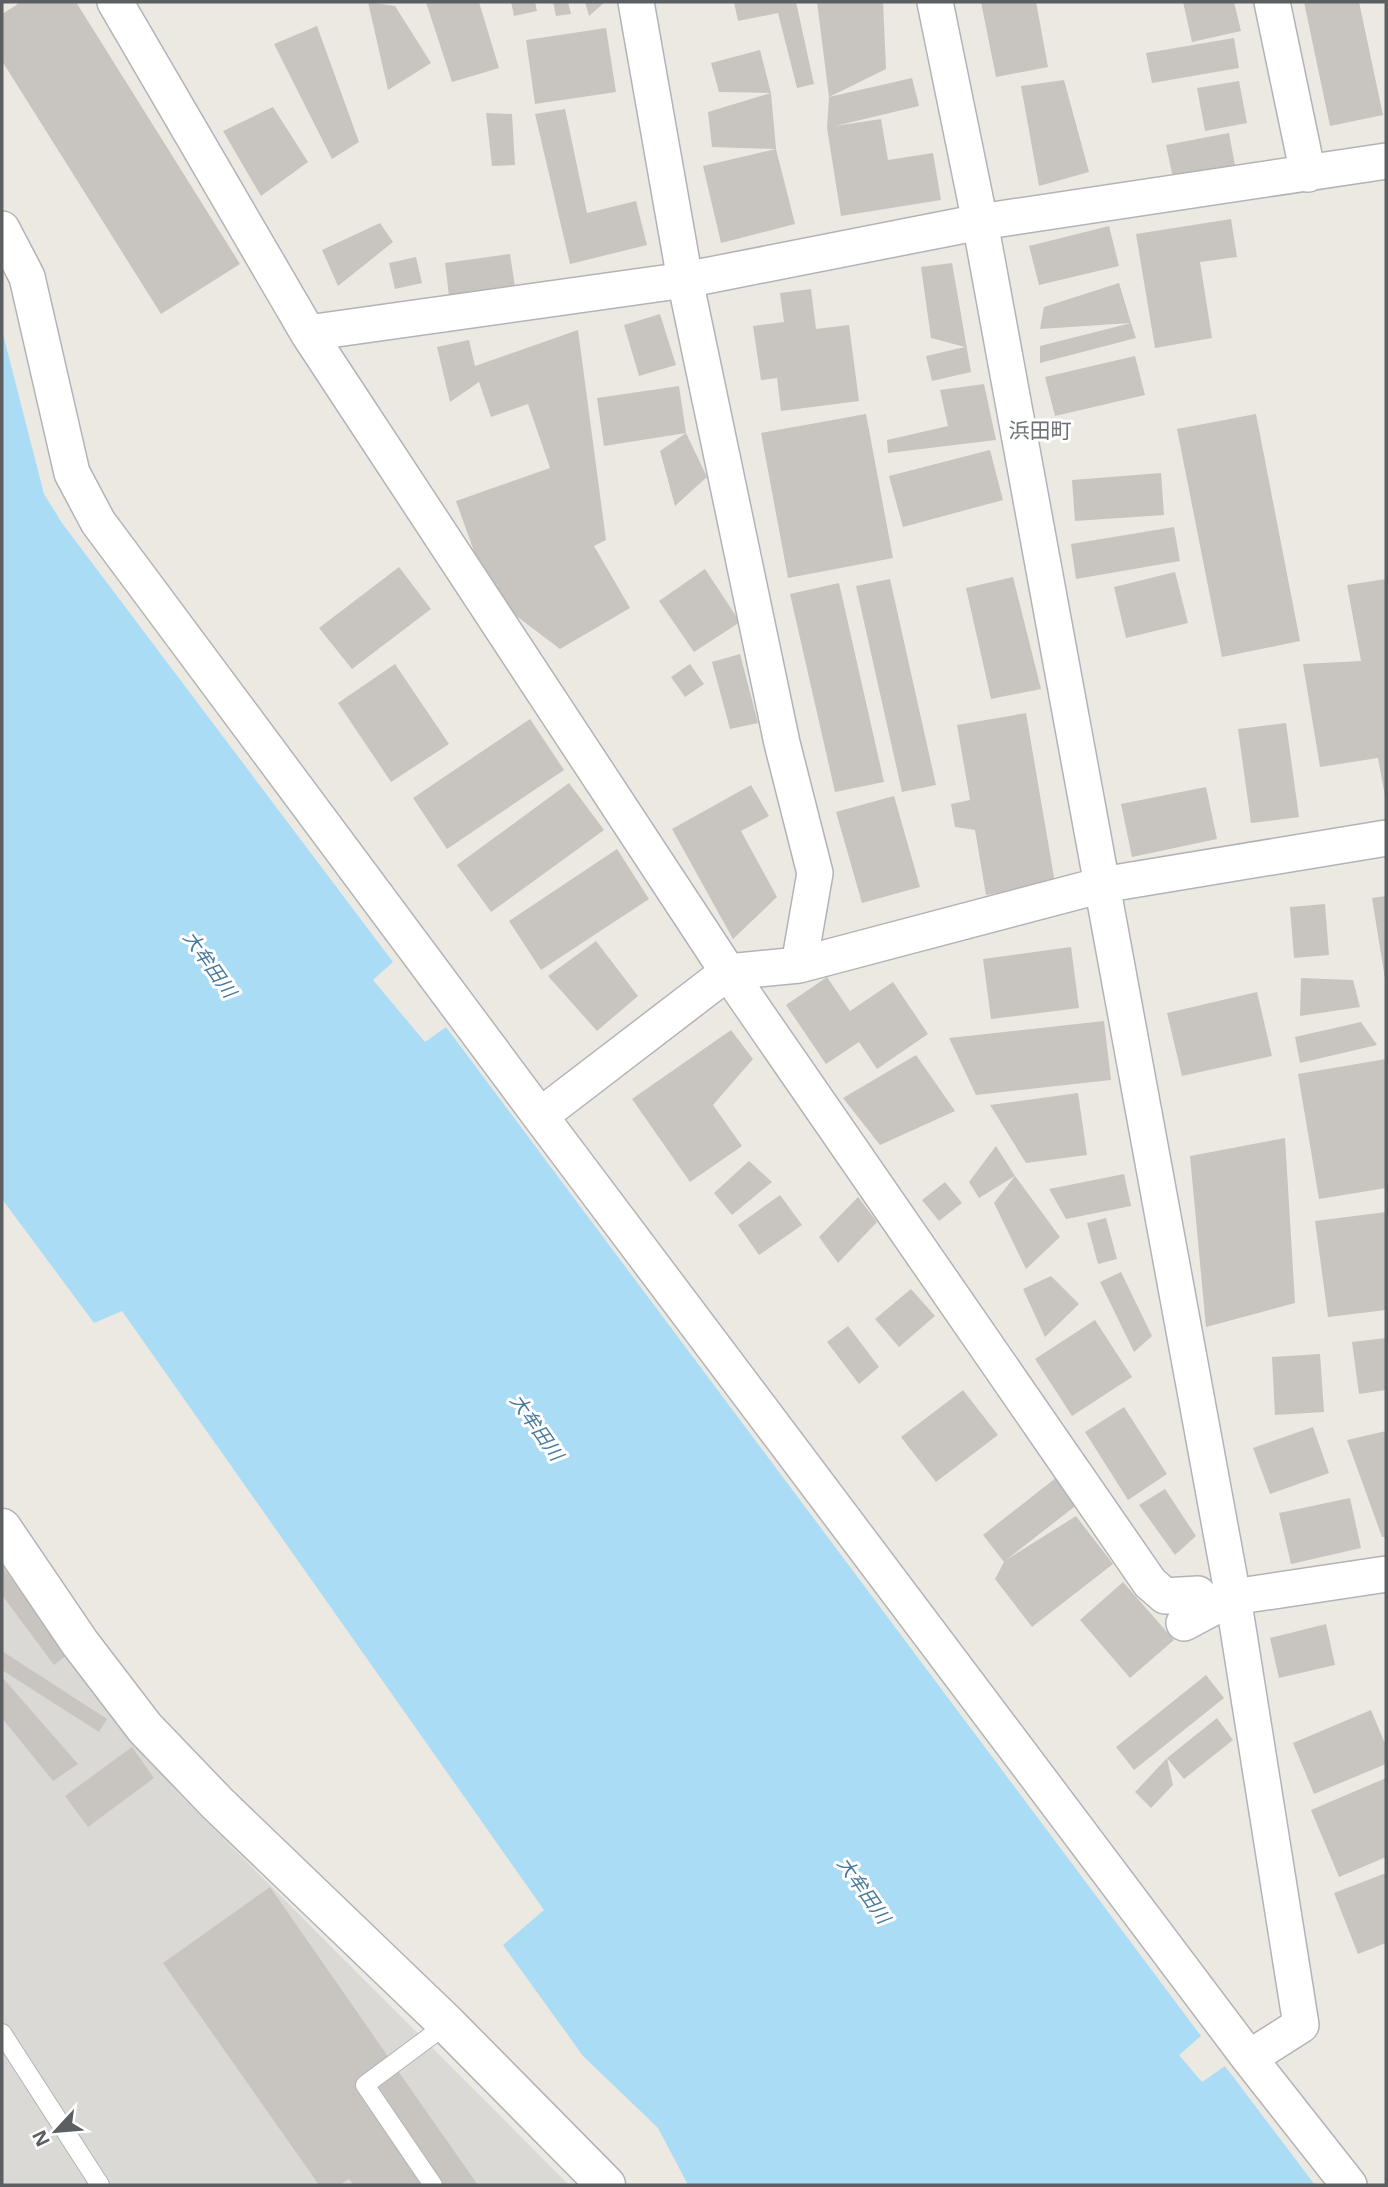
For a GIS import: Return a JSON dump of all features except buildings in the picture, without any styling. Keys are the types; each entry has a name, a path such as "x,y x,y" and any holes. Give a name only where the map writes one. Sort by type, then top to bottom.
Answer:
{"street":[{"path":"636,2 685,280 782,743 815,873 799,965"},
{"path":"934,2 980,222 1233,1597 1301,2025 1249,2058"},
{"path":"1272,2 1308,174"},
{"path":"121,3 308,333 728,972 1150,1583 1165,1596 1198,1594 1184,1623 1233,1597 1386,1574"},
{"path":"308,333 685,280 980,222 1386,161"},
{"path":"2,229 27,277 72,473 98,522 540,1116 1249,2058 1349,2185"},
{"path":"540,1116 728,972 799,965 1102,885 1386,838"},
{"path":"2,1528 80,1643 145,1728 218,1804 447,2024 606,2185"}],"lane":[{"path":"433,2185 365,2085 447,2024"},
{"path":"2,2033 8,2056 100,2185"}],"shaded area":[{"path":"2,1549 179,1794 569,2185 2,2185"}],"water":[{"name":"大牟田川","path":"2,330 44,494 62,523 393,962 373,980 425,1042 446,1027 1201,2036 1179,2055 1202,2082 1225,2066 1315,2185 688,2185 658,2128 583,2056 503,1945 544,1910 122,1311 94,1323 2,1199"}],"district":[{"name":"浜田町","path":"1040,431"}]}
